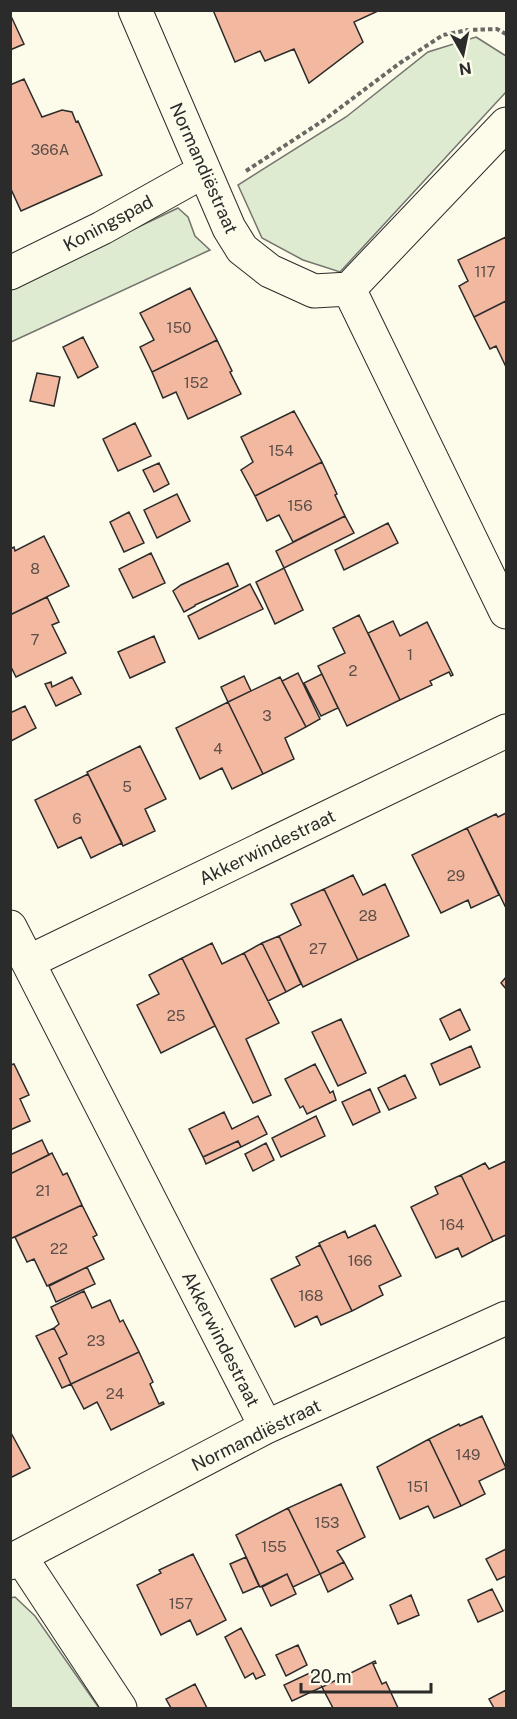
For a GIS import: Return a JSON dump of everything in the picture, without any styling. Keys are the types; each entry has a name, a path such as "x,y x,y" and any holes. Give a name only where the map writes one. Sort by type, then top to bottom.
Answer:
{"street":[{"name":"Normandiëstraat","path":"135,10 208,182 229,228 242,249 270,271 314,291 349,289"},
{"path":"507,124 349,289 507,612"},
{"name":"Koningspad","path":"10,273 102,228 208,182"},
{"name":"Akkerwindestraat","path":"28,962 507,731"},
{"name":"Akkerwindestraat","path":"10,927 266,1427"},
{"name":"Normandiëstraat","path":"15,1560 266,1427 507,1318"},
{"path":"15,1560 120,1708"}],"path":[{"path":"208,182 324,120 400,63 443,35 468,30 497,29 507,34"}],"green space":[{"path":"476,37 506,56 506,92 340,272 303,260 262,238 238,185 346,117 428,52"},
{"path":"178,208 188,217 195,236 210,250 11,342 11,288"},
{"path":"15,1597 35,1616 99,1708 11,1708 10,1598"}],"building":[{"path":"213,10 380,10 354,22 363,42 309,83 294,49 265,61 260,51 235,62"},
{"path":"10,14 24,44 10,50"},
{"path":"24,79 42,117 62,110 72,112 102,175 21,211 10,187 10,85"},
{"path":"506,237 506,301 474,317 459,286 468,281 458,260"},
{"path":"190,288 217,340 152,372 140,347 154,340 140,313"},
{"path":"506,301 506,367 496,346 490,349 474,317"},
{"path":"83,337 98,367 78,378 63,347"},
{"path":"217,340 241,394 188,419 176,392 163,398 152,372"},
{"path":"37,373 60,377 54,406 30,401"},
{"path":"294,411 322,462 255,496 241,470 253,462 241,437"},
{"path":"135,423 151,456 118,471 103,439"},
{"path":"322,462 345,516 293,542 279,515 267,521 255,496"},
{"path":"159,463 169,484 154,492 143,470"},
{"path":"177,494 190,521 157,538 144,510"},
{"path":"129,512 144,543 124,552 110,522"},
{"path":"345,516 354,533 284,568 276,551"},
{"path":"388,523 398,543 344,570 335,550"},
{"path":"44,536 69,586 10,615 10,549 14,547 15,551"},
{"path":"151,553 165,583 133,598 119,569"},
{"path":"228,563 238,586 184,612 173,591"},
{"path":"284,568 303,610 275,624 256,582"},
{"path":"250,584 263,609 199,639 188,616"},
{"path":"47,597 59,622 52,625 66,653 16,677 10,665 10,615"},
{"path":"359,615 400,700 347,726 318,666 345,653 333,628"},
{"path":"393,621 400,636 427,622 453,675 451,676 449,672 430,681 432,685 400,700 368,633"},
{"path":"154,636 165,662 130,678 118,652"},
{"path":"298,673 320,719 306,727 282,681"},
{"path":"322,674 338,708 321,716 304,683"},
{"path":"244,676 251,691 228,702 221,687"},
{"path":"72,677 81,694 56,706 45,684 51,682 52,687"},
{"path":"280,677 306,727 285,738 294,759 263,774 228,702"},
{"path":"228,702 263,774 232,789 222,768 200,779 176,728"},
{"path":"25,706 36,728 11,741 10,713"},
{"path":"140,746 166,799 145,809 155,831 123,846 87,772"},
{"path":"88,774 122,843 91,858 81,837 58,848 35,800"},
{"path":"506,813 505,906 467,828 496,814 498,817"},
{"path":"467,828 499,895 471,908 468,900 441,913 412,855"},
{"path":"353,875 363,895 385,884 409,936 358,960 324,889"},
{"path":"324,889 358,960 303,987 279,936 301,925 291,904"},
{"path":"279,936 301,984 286,992 262,943"},
{"path":"212,943 222,964 244,953 279,1023 246,1039 271,1095 253,1103 182,958"},
{"path":"262,943 286,992 268,1001 244,953"},
{"path":"182,958 215,1026 161,1053 137,1005 159,994 149,975"},
{"path":"506,977 506,989 501,983"},
{"path":"460,1009 470,1030 450,1040 440,1019"},
{"path":"341,1019 366,1073 338,1086 312,1032"},
{"path":"471,1046 480,1067 440,1085 431,1064"},
{"path":"14,1064 29,1095 20,1099 30,1121 10,1130 10,1065"},
{"path":"315,1064 330,1093 333,1091 336,1100 307,1114 303,1106 300,1108 285,1079"},
{"path":"405,1075 416,1098 389,1110 378,1088"},
{"path":"370,1089 380,1112 353,1125 342,1102"},
{"path":"224,1112 232,1129 258,1116 267,1134 241,1147 238,1141 203,1157 189,1129"},
{"path":"316,1116 325,1136 281,1157 272,1138"},
{"path":"42,1140 49,1155 10,1174 10,1155"},
{"path":"238,1141 241,1147 206,1164 203,1157"},
{"path":"266,1143 274,1160 253,1171 245,1154"},
{"path":"52,1153 63,1175 67,1173 82,1205 10,1239 10,1174"},
{"path":"506,1161 506,1235 493,1241 461,1175 485,1163 489,1169"},
{"path":"461,1175 493,1241 462,1257 458,1248 436,1258 411,1207 438,1194 435,1187"},
{"path":"82,1205 97,1235 93,1237 104,1259 47,1286 34,1259 27,1262 15,1237"},
{"path":"375,1225 401,1276 379,1286 383,1295 352,1311 319,1243 345,1231 348,1238"},
{"path":"320,1245 352,1311 321,1325 317,1316 295,1327 271,1279 300,1265 296,1257"},
{"path":"87,1267 95,1284 56,1302 49,1286"},
{"path":"84,1291 92,1308 110,1300 120,1322 123,1320 139,1352 71,1384 59,1358 67,1354 54,1328 59,1324 51,1307"},
{"path":"54,1328 67,1354 59,1358 71,1384 62,1388 36,1336"},
{"path":"139,1352 153,1382 150,1384 159,1404 163,1402 164,1404 111,1430 97,1402 84,1409 71,1384"},
{"path":"482,1416 506,1468 479,1481 485,1494 461,1506 429,1439 459,1424 460,1426"},
{"path":"10,1431 30,1468 10,1478"},
{"path":"429,1439 461,1506 434,1518 428,1506 400,1519 377,1467"},
{"path":"341,1484 365,1537 337,1551 344,1562 320,1574 288,1508"},
{"path":"288,1508 320,1574 293,1587 287,1574 260,1587 236,1535"},
{"path":"506,1549 506,1576 497,1580 486,1559"},
{"path":"193,1554 226,1620 197,1635 190,1620 161,1635 137,1585 161,1573 159,1570"},
{"path":"246,1557 259,1586 243,1593 230,1564"},
{"path":"344,1562 353,1579 328,1592 320,1574"},
{"path":"287,1574 296,1594 271,1606 262,1587"},
{"path":"492,1589 503,1611 478,1622 468,1600"},
{"path":"411,1595 419,1615 398,1624 390,1605"},
{"path":"241,1628 265,1675 256,1679 253,1673 245,1678 225,1637"},
{"path":"298,1645 307,1665 286,1676 276,1655"},
{"path":"375,1661 376,1663 373,1664 382,1684 386,1682 398,1708 333,1708 322,1687"},
{"path":"314,1671 322,1687 292,1701 284,1685"},
{"path":"195,1684 207,1708 171,1708 166,1699"},
{"path":"506,1690 506,1708 494,1708 489,1699"}]}
